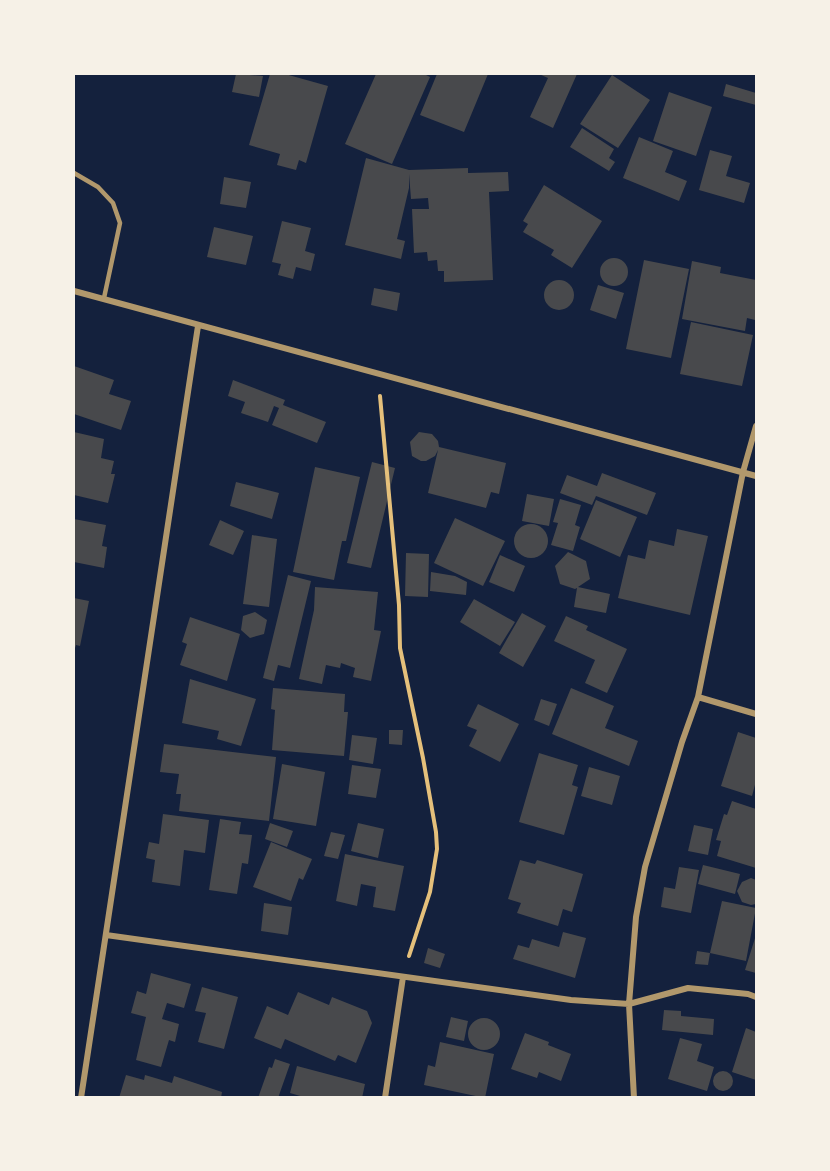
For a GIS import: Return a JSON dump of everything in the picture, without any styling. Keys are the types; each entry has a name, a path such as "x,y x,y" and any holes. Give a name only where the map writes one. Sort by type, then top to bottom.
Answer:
{"street":[{"path":"74,291 756,476"},
{"path":"81,1098 198,326"},
{"path":"634,1098 629,1004 636,917 645,867 682,742 698,697 743,472 756,426"},
{"path":"698,697 756,714"},
{"path":"106,935 571,1000 629,1004 688,988 748,994 756,998"},
{"path":"385,1098 402,977"}],"lane":[{"path":"74,172 98,187 113,202 120,223 104,298"}],"path":[{"path":"378,374 399,605 400,648 423,758 437,849 430,892 402,977"}],"building":[{"path":"236,74 263,76 259,97 232,92"},
{"path":"270,74 285,74 328,86 306,163 299,160 296,170 277,165 280,154 249,145"},
{"path":"376,74 426,74 430,77 392,164 345,144"},
{"path":"437,74 488,74 464,132 420,115"},
{"path":"539,74 577,74 553,128 530,117 548,78"},
{"path":"612,75 650,100 618,148 580,124"},
{"path":"726,84 756,93 756,105 723,96"},
{"path":"669,92 712,107 696,156 653,141"},
{"path":"582,128 614,149 609,158 615,162 609,171 570,147"},
{"path":"639,137 673,151 665,172 687,181 679,201 623,178"},
{"path":"710,150 732,156 726,176 750,183 744,203 699,190"},
{"path":"366,158 409,170 468,168 468,173 508,172 509,191 489,192 493,280 444,282 444,271 438,271 437,260 428,261 427,252 414,253 412,209 429,209 428,198 411,199 409,174 409,188 397,239 405,241 401,259 345,245"},
{"path":"224,177 251,182 246,208 220,204"},
{"path":"544,185 602,221 572,268 551,255 554,250 523,232 528,224 523,221"},
{"path":"282,221 311,228 305,251 315,254 311,271 296,267 293,279 278,275 281,264 272,262"},
{"path":"214,227 253,236 246,265 207,257"},
{"path":"614,258 624,262 628,272 624,282 614,286 604,282 600,272 604,262"},
{"path":"644,260 689,269 671,358 626,349"},
{"path":"692,261 721,267 720,273 756,280 755,320 747,318 745,331 682,319"},
{"path":"559,280 570,284 574,295 570,306 559,310 548,306 544,295 548,284"},
{"path":"598,285 624,293 616,319 590,310"},
{"path":"374,288 400,293 397,311 371,305"},
{"path":"691,322 753,335 742,386 680,374"},
{"path":"74,366 114,380 109,394 131,401 121,430 74,414"},
{"path":"233,380 285,400 283,405 326,422 317,443 272,425 279,408 274,406 268,422 241,413 245,402 228,396"},
{"path":"74,432 104,439 101,458 114,461 111,474 115,474 108,503 74,495"},
{"path":"419,432 432,434 438,441 439,447 506,463 499,494 491,492 486,508 428,493 438,450 435,456 426,461 412,456 410,442"},
{"path":"372,462 395,468 371,568 347,563"},
{"path":"315,467 360,477 346,541 342,541 334,580 293,572"},
{"path":"602,473 656,493 647,515 596,496 592,505 560,493 567,475 597,486"},
{"path":"236,482 279,493 272,519 230,506"},
{"path":"527,494 554,499 549,526 522,521"},
{"path":"560,499 581,505 575,525 580,527 573,551 551,545 558,523 553,522"},
{"path":"596,500 637,517 620,557 580,539"},
{"path":"455,518 505,541 483,586 434,563"},
{"path":"74,519 106,525 102,546 107,547 104,568 74,562"},
{"path":"220,520 244,531 233,555 209,545"},
{"path":"531,524 543,529 548,541 543,553 531,558 519,553 514,541 519,529"},
{"path":"677,529 708,536 690,615 618,598 628,555 645,559 649,540 674,546"},
{"path":"252,535 277,539 269,607 243,604"},
{"path":"568,552 586,561 590,579 578,587 610,594 606,613 574,607 577,588 560,584 555,566"},
{"path":"406,553 429,554 428,597 405,596"},
{"path":"500,555 525,566 514,592 489,582"},
{"path":"431,572 455,576 467,582 466,595 430,591"},
{"path":"288,575 311,581 290,668 278,665 274,681 263,678"},
{"path":"315,587 378,592 374,630 381,631 371,681 353,677 355,668 341,663 340,668 326,665 322,684 299,679 314,610"},
{"path":"74,598 89,601 80,646 76,645 74,651"},
{"path":"474,599 515,622 500,646 460,622"},
{"path":"255,612 267,620 264,634 250,638 241,630 243,616"},
{"path":"522,613 546,626 523,667 499,653"},
{"path":"566,616 588,626 586,630 627,649 607,693 585,683 595,660 554,641"},
{"path":"190,617 240,634 227,681 180,665 187,644 182,642"},
{"path":"190,679 256,699 241,746 217,739 219,731 182,723"},
{"path":"273,688 345,694 344,712 348,712 344,756 272,750 275,710 271,709"},
{"path":"571,688 614,706 605,728 638,741 629,766 552,734"},
{"path":"541,699 557,704 549,726 534,720"},
{"path":"478,704 519,724 500,762 469,746 477,730 467,726"},
{"path":"389,730 403,730 402,745 389,744"},
{"path":"738,732 756,738 756,781 752,796 721,786"},
{"path":"352,735 377,738 373,764 349,760"},
{"path":"164,744 276,757 269,821 179,811 181,794 176,794 179,774 160,772"},
{"path":"539,753 578,765 572,785 578,787 564,835 519,822"},
{"path":"282,764 325,772 316,826 273,819"},
{"path":"352,765 381,769 376,798 348,794"},
{"path":"589,767 620,776 612,805 581,796"},
{"path":"732,801 756,809 756,868 717,856 721,841 716,840 724,814 727,815"},
{"path":"163,814 209,820 205,853 184,850 180,886 152,882 155,860 146,858 149,842 159,844"},
{"path":"220,819 241,822 239,834 252,835 248,864 242,863 237,894 209,890"},
{"path":"270,823 293,831 287,847 265,839"},
{"path":"358,823 384,829 378,858 351,851"},
{"path":"694,825 713,829 708,855 688,851"},
{"path":"331,832 345,835 338,859 324,856"},
{"path":"271,842 312,859 303,880 299,878 291,901 253,887"},
{"path":"345,854 404,866 395,911 373,907 376,887 361,884 357,906 336,901"},
{"path":"520,860 535,864 537,860 583,874 572,912 563,909 558,926 517,913 521,903 508,899"},
{"path":"703,865 740,874 735,894 698,884"},
{"path":"679,867 699,870 691,913 661,907 664,887 675,889"},
{"path":"751,878 756,880 756,904 751,905 742,902 737,891 742,882"},
{"path":"722,901 756,908 746,961 710,953"},
{"path":"264,903 292,907 288,935 261,931"},
{"path":"563,932 586,938 575,978 513,959 518,945 529,948 532,939 559,947"},
{"path":"756,935 756,973 745,970"},
{"path":"428,948 445,954 440,968 424,963"},
{"path":"697,951 710,953 708,965 695,964"},
{"path":"151,973 191,984 184,1008 167,1003 162,1019 179,1024 175,1042 169,1040 161,1067 136,1060 146,1017 131,1013 137,991 146,994"},
{"path":"202,987 238,997 224,1049 198,1042 206,1013 195,1011"},
{"path":"298,992 329,1005 332,997 367,1011 372,1023 356,1063 338,1055 335,1061 285,1039 281,1049 254,1038 267,1006 288,1015"},
{"path":"664,1010 681,1011 681,1016 714,1019 713,1035 662,1030"},
{"path":"451,1017 468,1021 464,1041 446,1037"},
{"path":"484,1018 495,1023 500,1034 495,1045 484,1050 473,1045 468,1034 473,1023"},
{"path":"746,1028 756,1032 756,1080 732,1072"},
{"path":"525,1033 571,1054 561,1081 539,1072 537,1078 511,1069"},
{"path":"680,1038 702,1044 697,1061 714,1067 707,1091 668,1079"},
{"path":"440,1042 494,1054 485,1098 424,1085 428,1065 435,1067"},
{"path":"275,1059 290,1064 278,1098 258,1098 269,1067 272,1068"},
{"path":"297,1066 365,1084 362,1098 307,1098 290,1093"},
{"path":"723,1071 730,1074 733,1081 730,1088 723,1091 716,1088 713,1081 716,1074"},
{"path":"126,1075 144,1080 145,1075 172,1083 174,1076 222,1092 221,1098 119,1098"}]}
